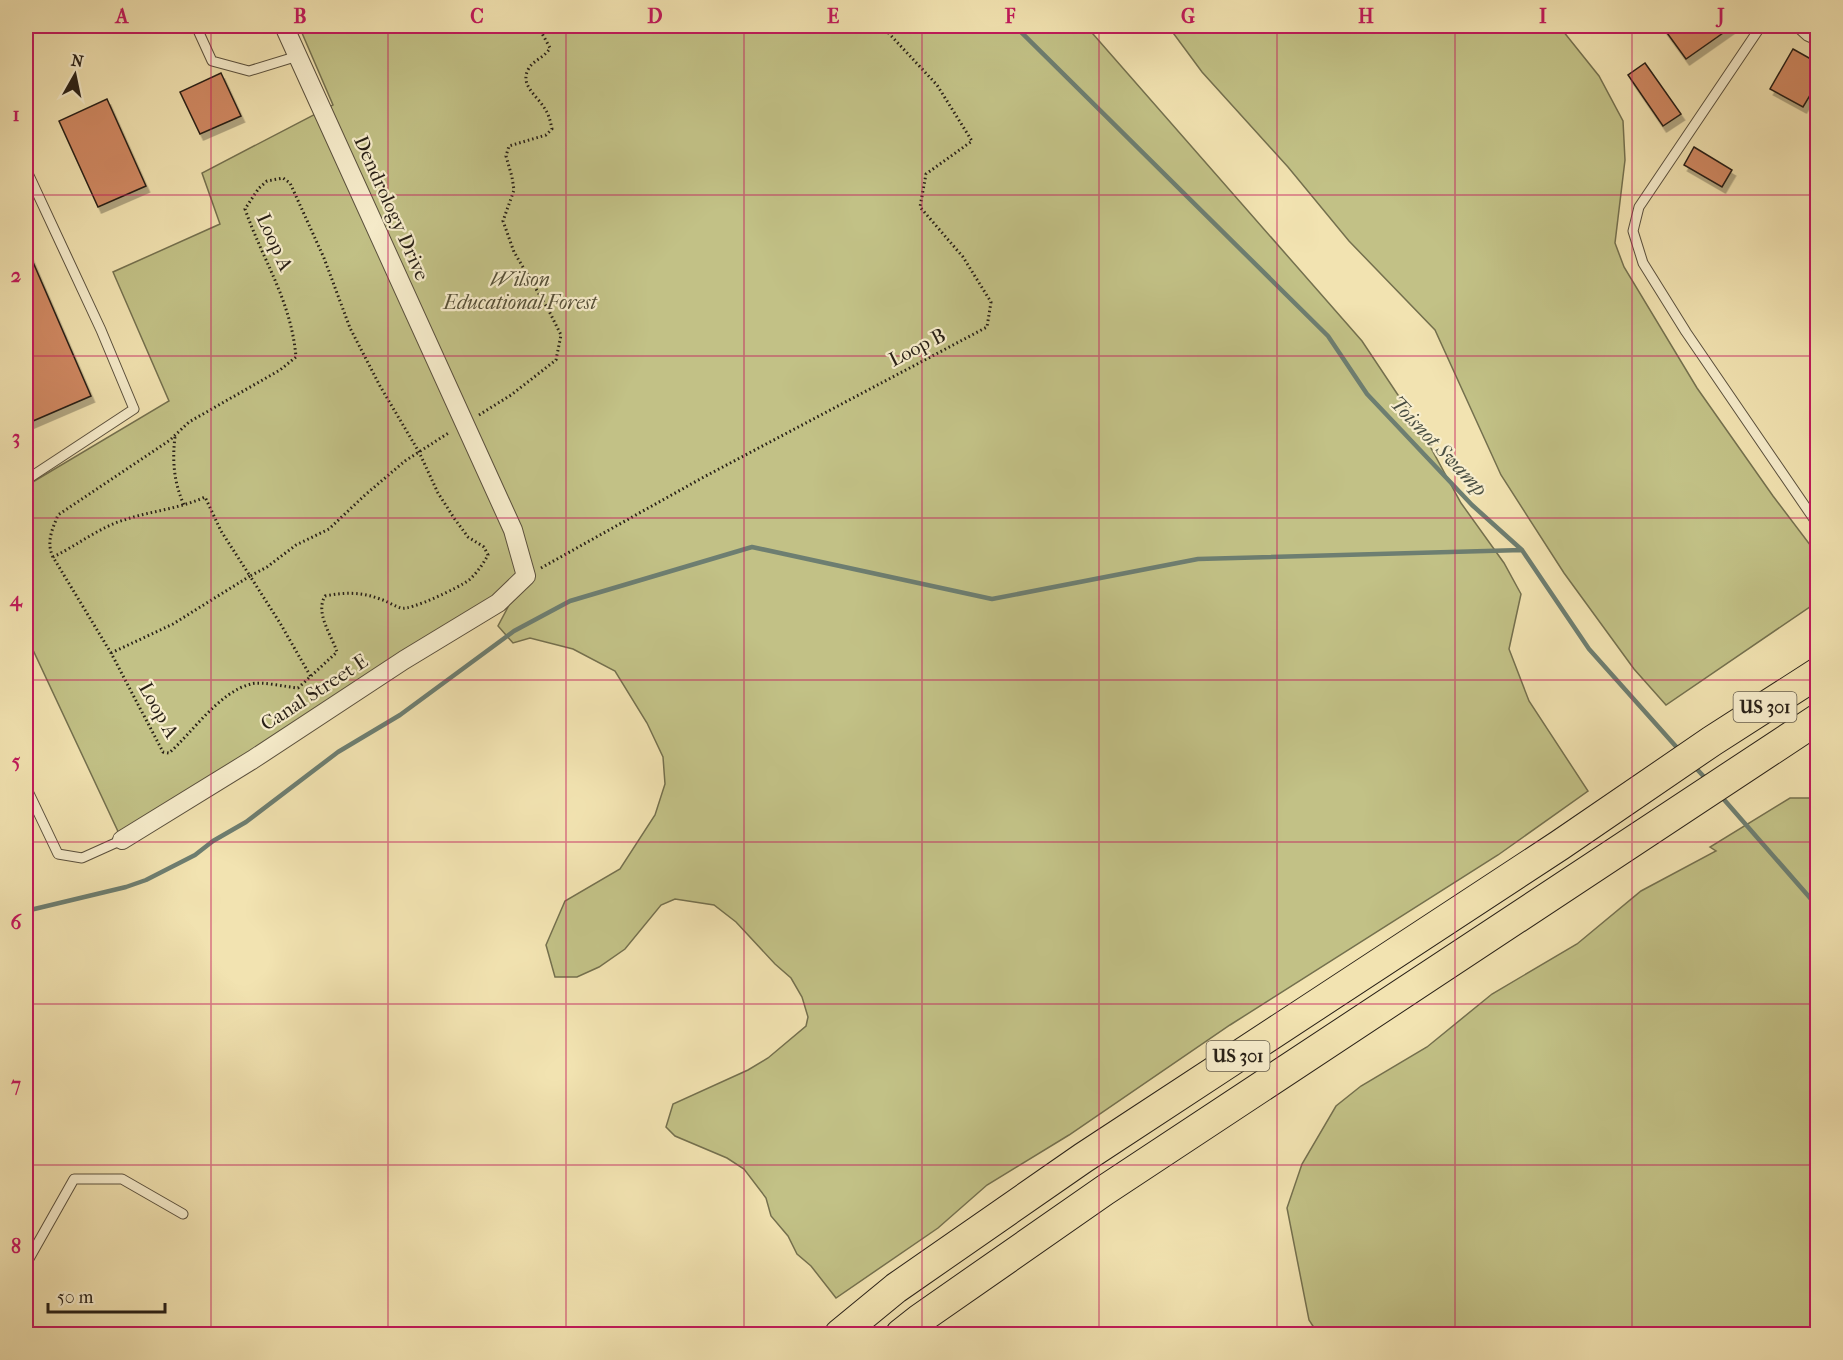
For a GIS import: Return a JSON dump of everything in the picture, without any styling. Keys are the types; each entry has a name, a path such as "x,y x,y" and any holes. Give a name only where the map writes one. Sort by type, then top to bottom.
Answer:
{"highway":[{"name":"US 301","path":"840,1335 896,1288 1083,1158 1818,673"},
{"name":"US 301","path":"901,1335 920,1319 1105,1190 1818,719"}],"street":[{"name":"Dendrology Drive","path":"284,26 513,530 526,576"},
{"name":"Canal Street E","path":"122,840 252,760 404,660 498,603 526,576"}],"lane":[{"path":"196,26 212,61 249,72 298,56"},
{"path":"1761,26 1639,207 1633,231 1643,263 1667,303 1818,525"},
{"path":"1796,26 1807,36 1818,41"},
{"path":"26,168 101,330 134,408 26,480"},
{"path":"26,786 58,854 82,858 122,840"},
{"path":"26,1264 74,1179 122,1179 183,1214"}],"path":[{"path":"111,653 173,624 267,567 296,545 329,529 365,495 419,452 511,395 556,360 561,335 549,309 514,252 503,221 514,190 506,156 509,146 546,135 552,129 550,117 528,89 526,78 529,68 545,56 550,48 538,26"},
{"name":"Loop B","path":"526,576 734,461 987,327 991,302 963,257 920,207 926,174 972,141 937,85 882,26"},
{"name":"Loop A","path":"283,178 290,183 324,258 350,328 380,386 419,452 438,493 454,518 468,537 484,547 488,555 479,570 457,588 413,608 403,609 363,593 339,593 325,596 321,603 322,615 337,652 298,688 253,683 241,689 218,705 169,753 163,752 111,653 53,557 49,548 50,533 58,515 175,435 189,422 280,370 296,357 294,331 276,280 245,209 259,188 267,181 283,178"},
{"path":"175,435 172,459 184,505"},
{"path":"53,557 121,520 184,505 205,497 221,531 311,676"}],"green space":[{"name":"Wilson Educational Forest","path":"299,26 1086,26 1362,341 1420,428 1461,503 1504,563 1521,594 1509,649 1529,701 1588,791 1498,855 1230,1025 1069,1135 987,1185 938,1228 836,1298 811,1266 797,1254 788,1236 771,1216 766,1198 744,1169 727,1158 675,1136 666,1127 673,1104 748,1070 768,1058 806,1026 808,1017 802,997 791,978 736,922 714,905 675,899 661,905 625,949 599,967 577,977 555,977 546,945 565,901 620,869 655,815 665,784 663,757 647,723 615,671 573,649 530,638 513,643 498,626 508,607 122,840 26,635 26,486 169,401 113,272 220,224 202,173 333,105"},
{"path":"1168,26 1559,26 1599,76 1623,121 1625,160 1615,243 1624,267 1697,388 1817,554 1817,602 1666,705 1634,669 1564,573 1501,475 1435,330 1349,241 1288,167 1202,72"},
{"path":"1790,798 1810,798 1817,802 1817,1334 1318,1334 1309,1320 1287,1208 1302,1164 1336,1106 1361,1086 1427,1047 1492,994 1577,944 1641,891 1716,851 1710,847"}],"building":[{"path":"1662,26 1733,26 1686,59"},
{"path":"1793,49 1818,63 1818,82 1803,107 1770,89"},
{"path":"1645,63 1681,114 1663,126 1628,75"},
{"path":"221,73 241,116 200,134 180,92"},
{"path":"107,99 146,186 98,207 59,121"},
{"path":"1694,147 1732,170 1722,187 1684,165"},
{"path":"26,246 91,396 26,424"}],"waterway":[{"name":"Toisnot Swamp","path":"1015,26 1328,336 1367,394 1472,505 1522,550 1589,649 1680,751"},
{"path":"26,911 126,887 146,880 195,855 213,841 246,822 338,752 400,715 514,631 570,601 752,547 992,599 1198,559 1522,550"},
{"name":"Toisnot Swamp","path":"1694,766 1707,780"},
{"name":"Toisnot Swamp","path":"1720,795 1818,907"}]}
